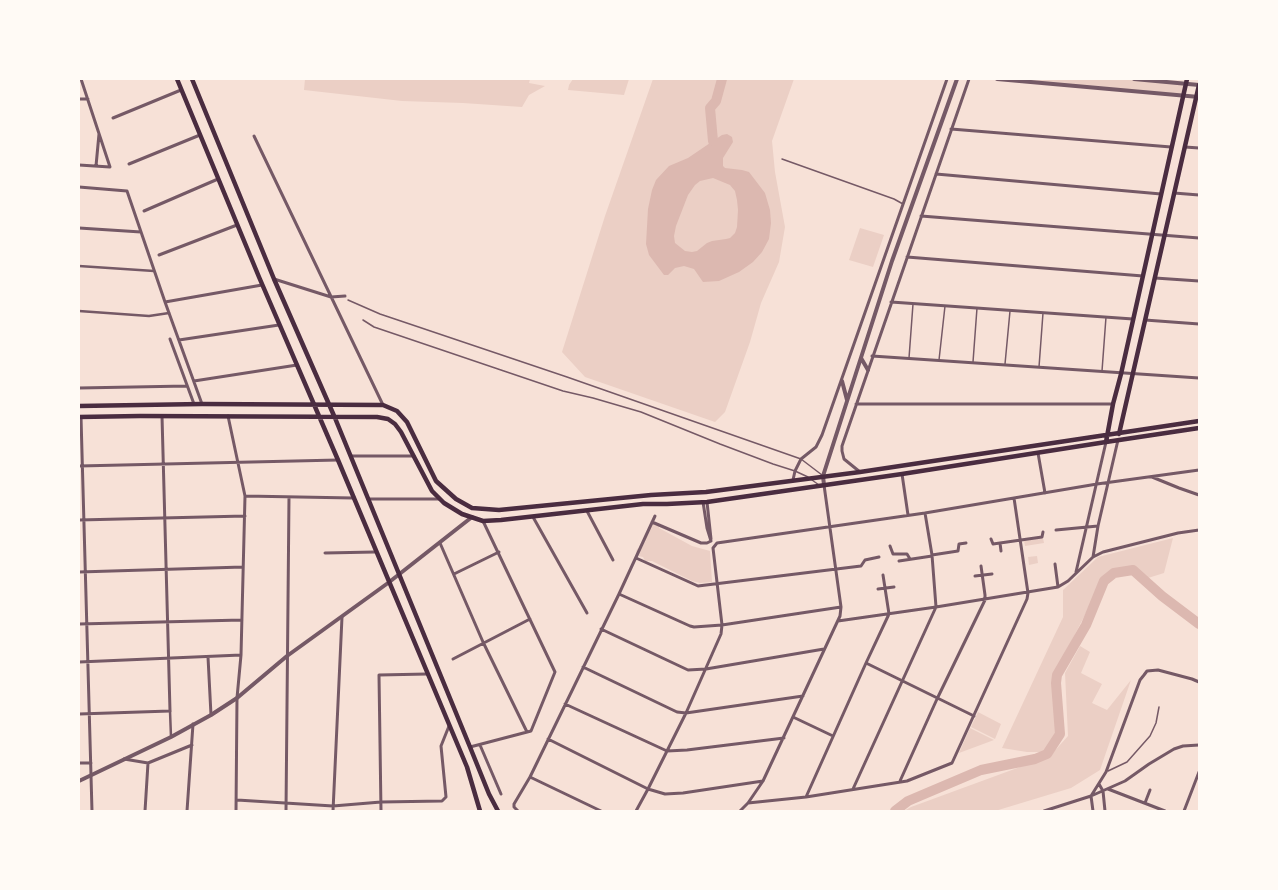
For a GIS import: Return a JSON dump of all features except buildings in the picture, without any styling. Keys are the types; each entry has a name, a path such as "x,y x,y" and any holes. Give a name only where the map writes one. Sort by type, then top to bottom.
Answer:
{"main road":[{"path":"177,79 262,285 338,460 375,552 467,768 480,811"},
{"path":"192,79 274,279 335,418 470,747 498,811"},
{"path":"1106,442 1113,404 1186,81"},
{"path":"1118,440 1174,193 1198,97 1199,85"},
{"path":"79,406 194,404 383,405 398,410 407,422 436,481 456,499 472,508 499,510 651,494 706,492 860,472 1199,420"},
{"path":"80,417 228,416 335,418 377,417 388,419 395,424 401,432 432,491 440,499 462,514 483,521 643,504 705,502 902,474 1199,428"}],"street":[{"path":"79,165 110,167 81,79"},
{"path":"793,480 795,471 801,459 816,447 820,441 842,382 947,79"},
{"path":"740,811 748,803 763,780 838,621 841,607 830,526 822,485 823,476 892,261 957,79"},
{"path":"860,472 847,462 842,451 842,446 969,79"},
{"path":"997,79 1027,80 1198,97"},
{"path":"1134,79 1186,81 1199,85"},
{"path":"113,118 181,90"},
{"path":"79,99 88,99"},
{"path":"952,129 1171,147"},
{"path":"96,166 99,132"},
{"path":"129,164 200,135"},
{"path":"254,136 383,405"},
{"path":"1185,147 1199,148"},
{"path":"936,174 1161,194"},
{"path":"144,211 218,179"},
{"path":"79,187 127,191 202,404"},
{"path":"1174,193 1199,195"},
{"path":"921,216 1199,238"},
{"path":"158,256 237,224"},
{"path":"79,228 141,232"},
{"path":"907,257 1143,276"},
{"path":"79,266 154,271"},
{"path":"1155,278 1199,281"},
{"path":"274,279 331,297 345,296"},
{"path":"165,302 262,285"},
{"path":"891,302 1133,319"},
{"path":"79,311 149,316 169,313"},
{"path":"1145,320 1199,324"},
{"path":"179,340 279,325"},
{"path":"170,339 194,404"},
{"path":"872,356 1102,373 1199,378"},
{"path":"861,358 868,370"},
{"path":"194,381 297,365"},
{"path":"842,382 847,400"},
{"path":"79,388 187,386"},
{"path":"856,404 1113,404"},
{"path":"162,416 171,736"},
{"path":"228,416 245,496 241,655 237,698 236,811"},
{"path":"80,417 86,571 92,811"},
{"path":"1093,557 1098,526 1118,440"},
{"path":"1076,574 1106,442"},
{"path":"1038,453 1045,494"},
{"path":"351,456 414,456"},
{"path":"81,466 338,460"},
{"path":"636,811 686,713 721,634 722,625 713,548 714,545 719,543 1045,494 1097,484 1199,470"},
{"path":"902,474 908,515"},
{"path":"1152,477 1199,495"},
{"path":"245,496 353,498"},
{"path":"286,811 289,497"},
{"path":"748,803 806,797 914,779 952,763 1026,604 1028,593 1014,498"},
{"path":"368,499 440,499"},
{"path":"652,522 700,543 707,543 711,541 707,528 705,502"},
{"path":"587,511 613,560"},
{"path":"852,789 936,608 932,555 925,513"},
{"path":"79,520 245,516"},
{"path":"533,516 587,613"},
{"path":"518,811 514,808 514,804 530,777 619,594 655,516"},
{"path":"79,781 211,715 237,698 287,656 399,575 472,517"},
{"path":"470,747 532,731 555,672 483,521"},
{"path":"1056,530 1098,526"},
{"path":"838,621 936,608 1058,587 1068,581 1093,557 1103,552 1178,533 1199,530"},
{"path":"991,539 992,544 1020,540 1043,534"},
{"path":"440,543 484,642 527,732"},
{"path":"899,561 959,551 959,544 966,543"},
{"path":"1000,543 1001,550"},
{"path":"890,546 893,554 907,554 910,559"},
{"path":"325,553 375,552"},
{"path":"454,574 499,552"},
{"path":"636,558 694,586 861,566 865,560 879,557"},
{"path":"1055,564 1058,587"},
{"path":"900,781 984,600 985,595 981,566"},
{"path":"79,572 243,567"},
{"path":"975,576 992,574"},
{"path":"806,797 889,614 884,575"},
{"path":"878,589 894,587"},
{"path":"619,594 690,626 722,625 841,607"},
{"path":"333,811 342,616"},
{"path":"454,659 530,619"},
{"path":"79,624 242,620"},
{"path":"601,629 690,670 706,669 824,649"},
{"path":"79,662 241,655"},
{"path":"208,657 211,715"},
{"path":"866,663 974,716"},
{"path":"583,667 672,711 686,713 803,696"},
{"path":"1093,811 1091,796 1106,772 1140,680 1147,672 1158,670 1199,682"},
{"path":"381,811 379,675 427,674"},
{"path":"565,704 667,751 687,750 784,738"},
{"path":"79,714 170,711"},
{"path":"793,717 833,736"},
{"path":"187,811 193,724"},
{"path":"237,800 333,806 381,802 444,800 446,797 441,746 449,726"},
{"path":"548,740 648,789 661,793 669,794 763,780"},
{"path":"124,759 148,763 192,745"},
{"path":"480,745 501,794"},
{"path":"1044,811 1091,796 1125,781 1174,749 1183,746 1199,745"},
{"path":"79,763 91,763"},
{"path":"145,811 148,763"},
{"path":"1184,811 1199,772"},
{"path":"530,777 601,811"},
{"path":"1099,784 1103,791 1105,811"},
{"path":"1108,789 1165,811"},
{"path":"1145,803 1150,790"}],"lane":[{"path":"782,159 894,199 904,204"},
{"path":"348,300 380,314 567,377 801,459 823,476"},
{"path":"909,359 913,304"},
{"path":"939,361 944,306"},
{"path":"973,363 976,308"},
{"path":"1005,366 1010,310"},
{"path":"1039,368 1043,313"},
{"path":"1102,373 1106,317"},
{"path":"363,320 374,327 498,370 563,391 641,412 720,444 795,471 822,485"},
{"path":"1106,772 1127,762 1150,736 1156,722 1159,707"}],"shaded area":[{"path":"305,79 530,79 529,83 545,86 529,95 522,107 402,101 304,90"},
{"path":"573,79 629,79 624,95 568,90"},
{"path":"653,79 794,79 772,141 775,172 785,227 779,262 761,303 750,342 725,412 715,422 585,377 562,352 605,216"},
{"path":"997,79 1129,79 1188,84 1185,96"},
{"path":"727,134 732,137 733,142 723,158 723,166 725,168 749,172 765,193 770,210 771,223 769,239 762,252 753,262 739,272 719,281 703,282 694,269 684,266 675,268 668,275 664,275 649,255 646,244 648,209 656,180 669,166 688,158 722,135","holes":["713,178 730,185 735,191 737,200 737,227 735,233 730,238 712,241 697,251 692,252 685,251 675,243 674,236 676,226 688,195 695,185 700,181"]},
{"path":"860,228 884,235 873,267 849,260"},
{"path":"652,524 659,526 659,528 692,546 710,551 712,582 700,583 692,581 652,561 645,561 643,557 638,556 636,552 637,549 642,547"},
{"path":"1043,538 1044,543 1025,546 1024,541"},
{"path":"1173,538 1164,573 1148,578 1135,567 1106,574 1054,675 1056,736 1043,752 1027,752 1002,748 1063,617 1063,590 1098,557"},
{"path":"1037,556 1038,563 1029,565 1028,557"},
{"path":"1080,646 1090,652 1081,673 1102,684 1092,703 1107,710 1131,680 1100,770 1071,788 995,811 904,811 911,807 1050,756 1068,736 1065,673"},
{"path":"978,712 1001,724 995,739 971,727"},
{"path":"970,728 994,740 959,753"}],"waterway":[{"path":"713,141 710,108 716,101 722,79"},
{"path":"895,811 908,801 981,770 1035,759 1047,754 1060,734 1056,683 1057,675 1086,625 1104,581 1114,573 1133,570 1162,596 1199,624"}]}
